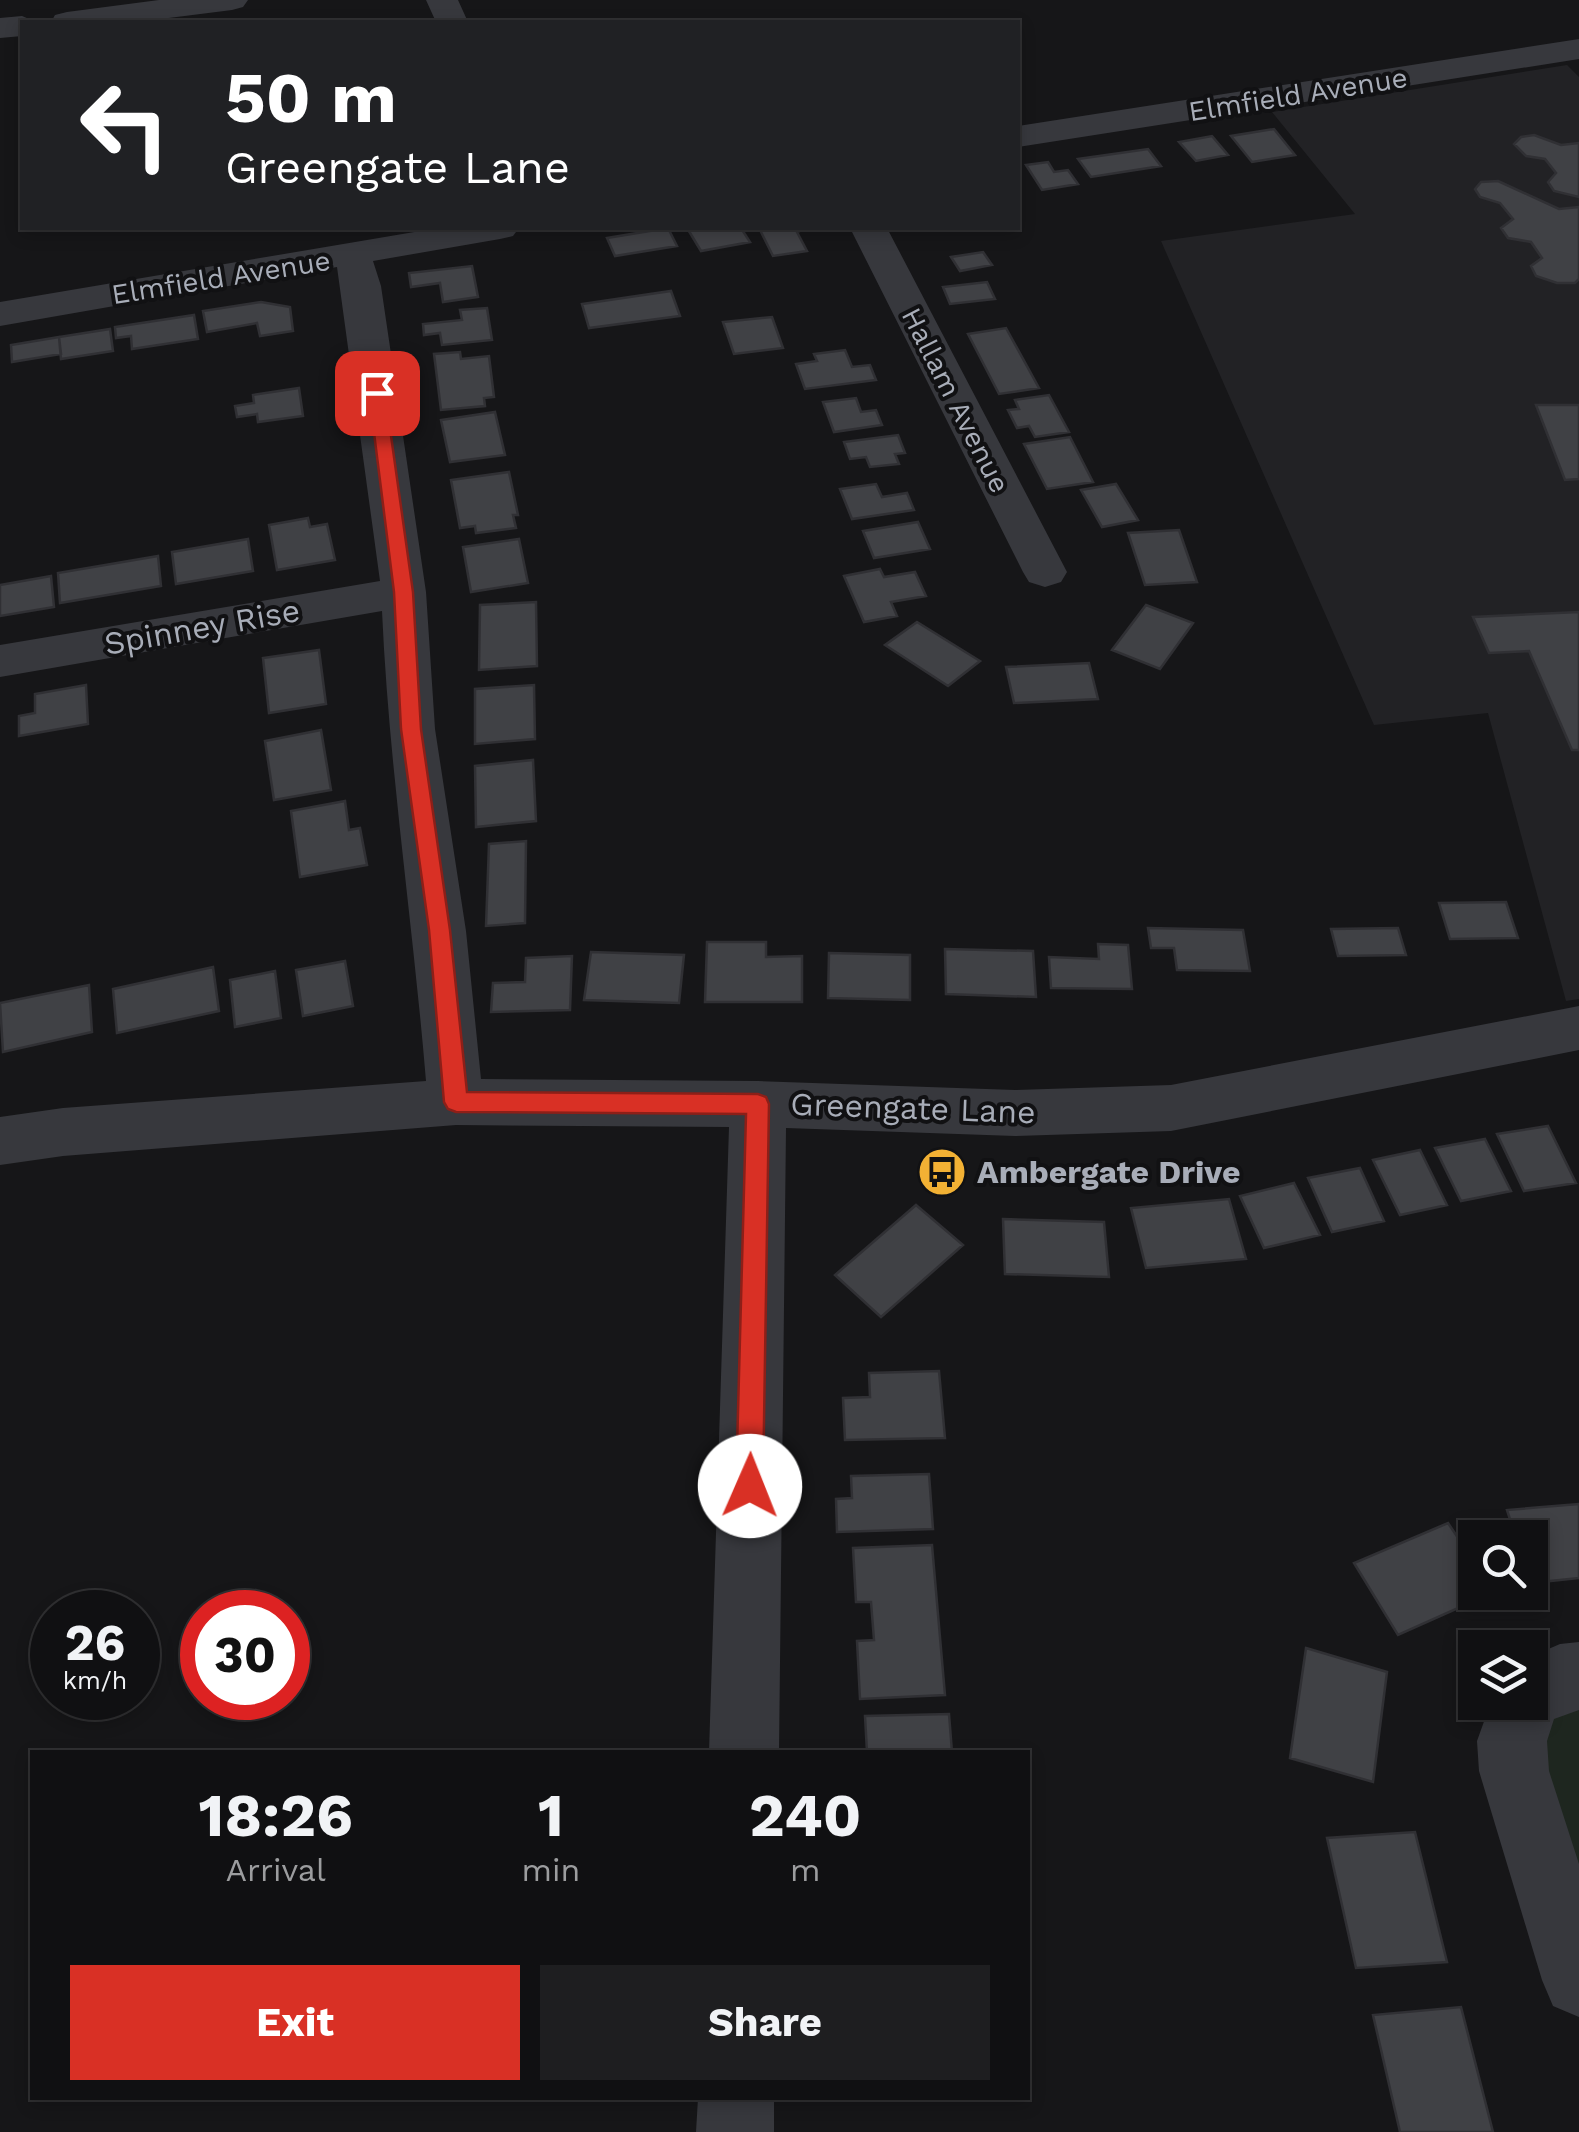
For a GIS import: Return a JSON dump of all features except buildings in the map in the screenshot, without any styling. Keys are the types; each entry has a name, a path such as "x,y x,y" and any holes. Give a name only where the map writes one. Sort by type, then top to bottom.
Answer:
{"street":[{"path":"82,20 232,0"},
{"path":"1565,51 1579,81"},
{"name":"Elmfield Avenue","path":"1020,138 1565,51"},
{"name":"Elmfield Avenue","path":"0,314 490,230"},
{"name":"Hallam Avenue","path":"869,230 1044,572"},
{"path":"353,256 364,304 404,592 411,729 440,930 456,1102"},
{"name":"Spinney Rise","path":"0,661 404,592"},
{"name":"Greengate Lane","path":"0,1141 83,1130 456,1102 758,1104 1015,1113 1170,1108 1579,1028"},
{"path":"744,1750 758,1104"},
{"path":"1548,1685 1560,1678 1579,1676"},
{"path":"1519,1720 1512,1742 1514,1771 1565,1888 1579,1980"},
{"path":"735,2132 736,2100"}],"shaded area":[{"path":"1567,65 1579,77 1579,999 1566,1001 1488,713 1374,725 1161,241 1355,214 1272,112"},
{"path":"1579,1676 1579,1887 1535,1720 1548,1720 1548,1692"}],"place":[{"name":"Ambergate Drive","path":"942,1172"}],"route":[{"path":"377,393 404,592 411,729 440,930 456,1102 758,1104 750,1486"}]}
